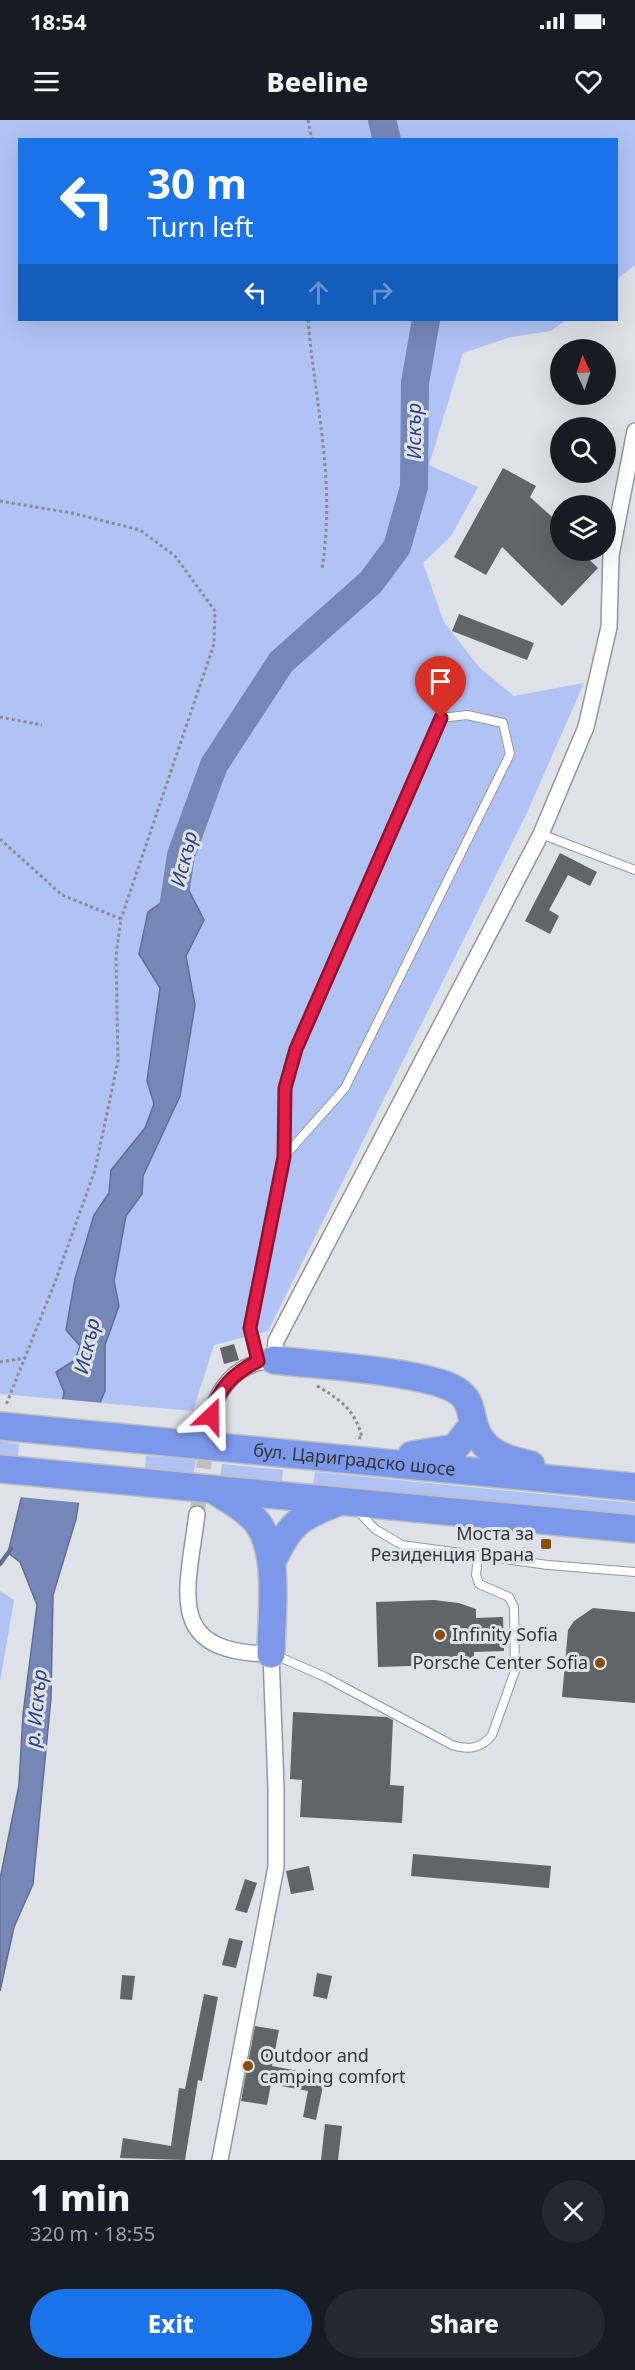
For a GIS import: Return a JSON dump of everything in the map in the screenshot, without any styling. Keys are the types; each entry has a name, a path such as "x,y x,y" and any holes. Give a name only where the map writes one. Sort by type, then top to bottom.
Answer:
{"highway":[{"path":"266,1361 418,1378 445,1384 464,1397 470,1406 474,1425 487,1448 502,1458 624,1486"},
{"name":"бул. Цариградско шосе","path":"8,1421 148,1440 354,1449 624,1486"},
{"path":"354,1449 445,1451 462,1442 474,1425"},
{"path":"8,1470 144,1481 635,1530"},
{"path":"211,1489 255,1521 262,1530 272,1562 271,1654"},
{"path":"272,1562 284,1536 298,1521 317,1510 345,1502"}],"street":[{"path":"211,1416 215,1400 227,1382 266,1361 541,834 586,728 603,661 609,627 611,555 635,430"},
{"path":"197,1514 189,1593 191,1622 197,1632 221,1648 235,1652 271,1654 276,1788 276,1867 220,2160"}],"lane":[{"path":"266,1361 250,1328 284,1157 285,1088 296,1049 441,718 467,715 503,723 510,753 345,1088 284,1157"},
{"path":"541,834 635,870"},
{"path":"345,1502 375,1529 402,1545 478,1557 635,1572"},
{"path":"271,1654 325,1677 452,1745 466,1749 486,1743 492,1735 516,1671 514,1607 508,1597 479,1584 476,1575 478,1557"}],"path":[{"path":"308,120 312,138"},
{"path":"308,321 326,472 326,547 322,568"},
{"path":"0,501 72,513 140,530 175,556 214,611 214,644 121,919 116,956 118,1061 97,1159 55,1282 24,1358 8,1421"},
{"path":"0,717 42,725"},
{"path":"0,838 62,895 121,919"},
{"path":"0,1362 24,1358"},
{"path":"313,1383 343,1401 358,1422 362,1438 354,1449"}],"shaded area":[{"path":"0,120 635,120 635,265 618,278 618,138 18,138 18,321 565,321 551,331 511,337 463,353 429,465 478,487 451,536 423,563 444,622 479,667 514,696 584,683 526,815 268,1331 214,1345 193,1411 0,1394"},
{"path":"0,1441 19,1444 18,1456 0,1454"},
{"path":"146,1456 196,1459 194,1472 145,1469"},
{"path":"222,1464 283,1470 282,1483 220,1477"},
{"path":"315,1472 635,1503 635,1515 313,1484"},
{"path":"0,1591 14,1600 0,1682"}],"water":[{"name":"р. Искър","path":"179,871 204,920 186,956 195,1005 180,1096 143,1176 142,1194 126,1216 114,1281 119,1306 105,1345 105,1391 91,1423 76,1519 53,1595 51,1698 33,1884 14,1927 0,1991 0,1879 19,1785 23,1714 37,1605 20,1562 8,1553 21,1499 55,1445 64,1392 56,1372 75,1360 80,1346 66,1330 75,1279 94,1215 109,1193 111,1170 145,1128 154,1104 147,1081 160,988 139,954 148,912 166,899"}],"pier":[{"path":"60,1399 103,1403 94,1424 82,1503 19,1497 52,1444"}],"building":[{"path":"503,468 536,486 530,497 550,515 550,561 591,561 598,568 562,606 502,547 486,575 454,557"},
{"path":"459,614 534,643 527,660 452,631"},
{"path":"560,853 597,872 590,886 568,875 549,910 559,916 550,934 525,921"},
{"path":"234,1344 239,1360 224,1364 220,1348"},
{"name":"Infinity Sofia","path":"434,1600 459,1603 476,1609 476,1618 503,1617 504,1651 474,1652 474,1664 378,1667 376,1602"},
{"name":"Porsche Center Sofia","path":"593,1608 635,1612 635,1703 562,1697 568,1630 574,1621"},
{"path":"293,1712 387,1717 393,1720 390,1785 404,1786 402,1823 300,1817 302,1780 290,1779"},
{"path":"413,1854 551,1866 549,1888 411,1876"},
{"path":"309,1866 314,1890 291,1894 286,1871"},
{"path":"245,1879 257,1883 247,1913 235,1910"},
{"path":"229,1938 243,1941 236,1968 222,1965"},
{"path":"317,1973 332,1976 327,1999 313,1996"},
{"path":"122,1975 135,1976 132,2000 120,1999"},
{"path":"204,1994 218,1997 202,2081 198,2080 185,2160 120,2158 123,2138 171,2146 179,2088 185,2089"},
{"path":"255,2026 279,2030 272,2066 325,2076 316,2120 303,2117 308,2091 271,2084 267,2105 241,2101"},
{"path":"325,2124 342,2126 338,2160 321,2160"}],"waterway":[{"name":"Искър","path":"382,120 386,138"},
{"name":"Искър","path":"173,908 181,855 214,765 281,662 371,582 397,547 414,487 415,383 426,321"},
{"path":"0,1564 11,1549"}],"tunnel":[{"path":"197,1514 211,1416"}],"place":[{"name":"Моста за Резиденция Врана","path":"546,1544"},
{"name":"Infinity Sofia","path":"440,1635"},
{"name":"Porsche Center Sofia","path":"600,1663"},
{"name":"Outdoor and camping comfort","path":"248,2066"}],"route":[{"path":"211,1416 215,1400 227,1382 241,1370 258,1361 250,1328 284,1157 285,1088 296,1049 441,718"}]}
